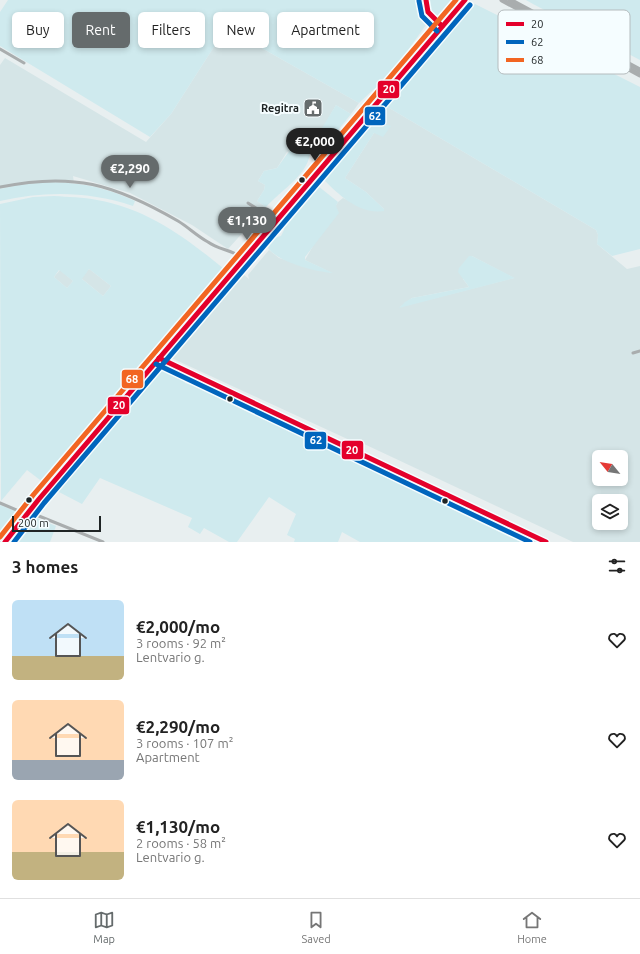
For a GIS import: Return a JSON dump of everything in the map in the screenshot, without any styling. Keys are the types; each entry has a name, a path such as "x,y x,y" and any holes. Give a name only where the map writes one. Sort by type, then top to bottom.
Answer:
{"highway":[{"path":"426,0 428,12 442,26"},
{"path":"502,0 521,10"},
{"path":"510,0 527,9"},
{"path":"520,0 527,9"},
{"path":"630,65 640,70"},
{"path":"630,69 640,74"}],"main road":[{"path":"5,542 27,513 464,1"}],"street":[{"path":"0,49 24,63"},
{"path":"0,188 39,180 70,180 118,191 177,221 212,245 244,258"},
{"path":"248,203 276,221"},
{"path":"633,353 640,351"},
{"path":"159,358 546,542"},
{"path":"0,503 103,542"}],"shaded area":[{"path":"8,0 418,0 417,9 426,25 382,86 374,89 359,103 261,48 269,48 269,12 213,12 213,48 171,114 150,137 0,46 0,12"},
{"path":"429,0 461,0 445,17 440,19 429,8"},
{"path":"526,0 640,0 640,60 630,55 630,10 544,10"},
{"path":"475,4 498,16 498,74 614,74 640,87 640,249 612,256 597,244 598,235 596,230 384,105 386,99"},
{"path":"213,48 261,48 359,103 351,114 336,105 310,150 304,148 287,152 277,168 264,171 258,181 265,185 264,190 257,201 266,207 228,249 192,225 130,193 73,176 74,183 19,185 0,189 0,65 5,58 146,142 171,114"},
{"path":"336,105 351,114 330,140 325,141 317,136"},
{"path":"384,105 596,230 598,235 597,244 627,269 640,266 640,542 573,542 357,440 356,443 165,355 238,270 249,279 248,275 269,250 279,258 332,273 305,260 338,202 343,198 369,210 384,209 366,192 345,178 374,133 388,125 380,127 371,122","holes":["469,256 472,256 514,278 400,307 412,298 469,287 463,279"]},
{"path":"371,122 380,127 388,125 391,126 383,137 374,133 345,178 366,192 384,209 384,211 367,210 358,207 336,192 324,180 326,174"},
{"path":"304,148 310,150 309,158 306,166 294,181 266,207 257,201 264,190 265,185 258,181 264,171 277,168 290,150"},
{"path":"47,182 92,186 135,201 133,206 100,197 50,194 33,195 0,201 0,189"},
{"path":"318,186 338,202 336,206 339,213 305,257 305,260 333,273 317,271 288,262 280,258 268,248 274,238 281,236 284,230 285,217 299,205 313,188"},
{"path":"54,196 86,198 116,204 151,218 168,228 199,249 229,273 48,486 27,470 1,501 0,204 33,197","holes":["89,269 111,286 103,296 82,279","59,270 73,281 67,288 54,277"]},
{"path":"469,256 472,256 515,278 399,308 412,298 469,287 458,272 459,268"},
{"path":"89,269 111,286 103,296 81,278"},
{"path":"60,270 73,281 67,288 54,277"},
{"path":"160,364 179,372 185,383 191,385 202,383 431,491 448,502 458,504 508,528 517,536 539,542 360,542 342,532 338,542 294,542 295,539 287,535 296,514 269,497 237,542 229,542 204,528 200,534 188,527 192,518 100,478 82,504 57,491 38,511 37,510 52,486 156,365"},
{"path":"0,505 18,512 21,516 2,542 0,542"},
{"path":"29,515 56,526 50,542 8,542"}],"transit line":[{"name":"20","path":"426,0 428,12 442,26"},
{"name":"68","path":"0,537 34,494 456,0"},
{"name":"20","path":"5,542 39,499 465,0"},
{"name":"62","path":"419,1 422,16 437,31"},
{"name":"62","path":"14,542 44,503 470,5"},
{"name":"20","path":"159,358 546,542"},
{"name":"62","path":"156,364 530,542"}],"place":[{"name":"Regitra","path":"313,108"}]}
